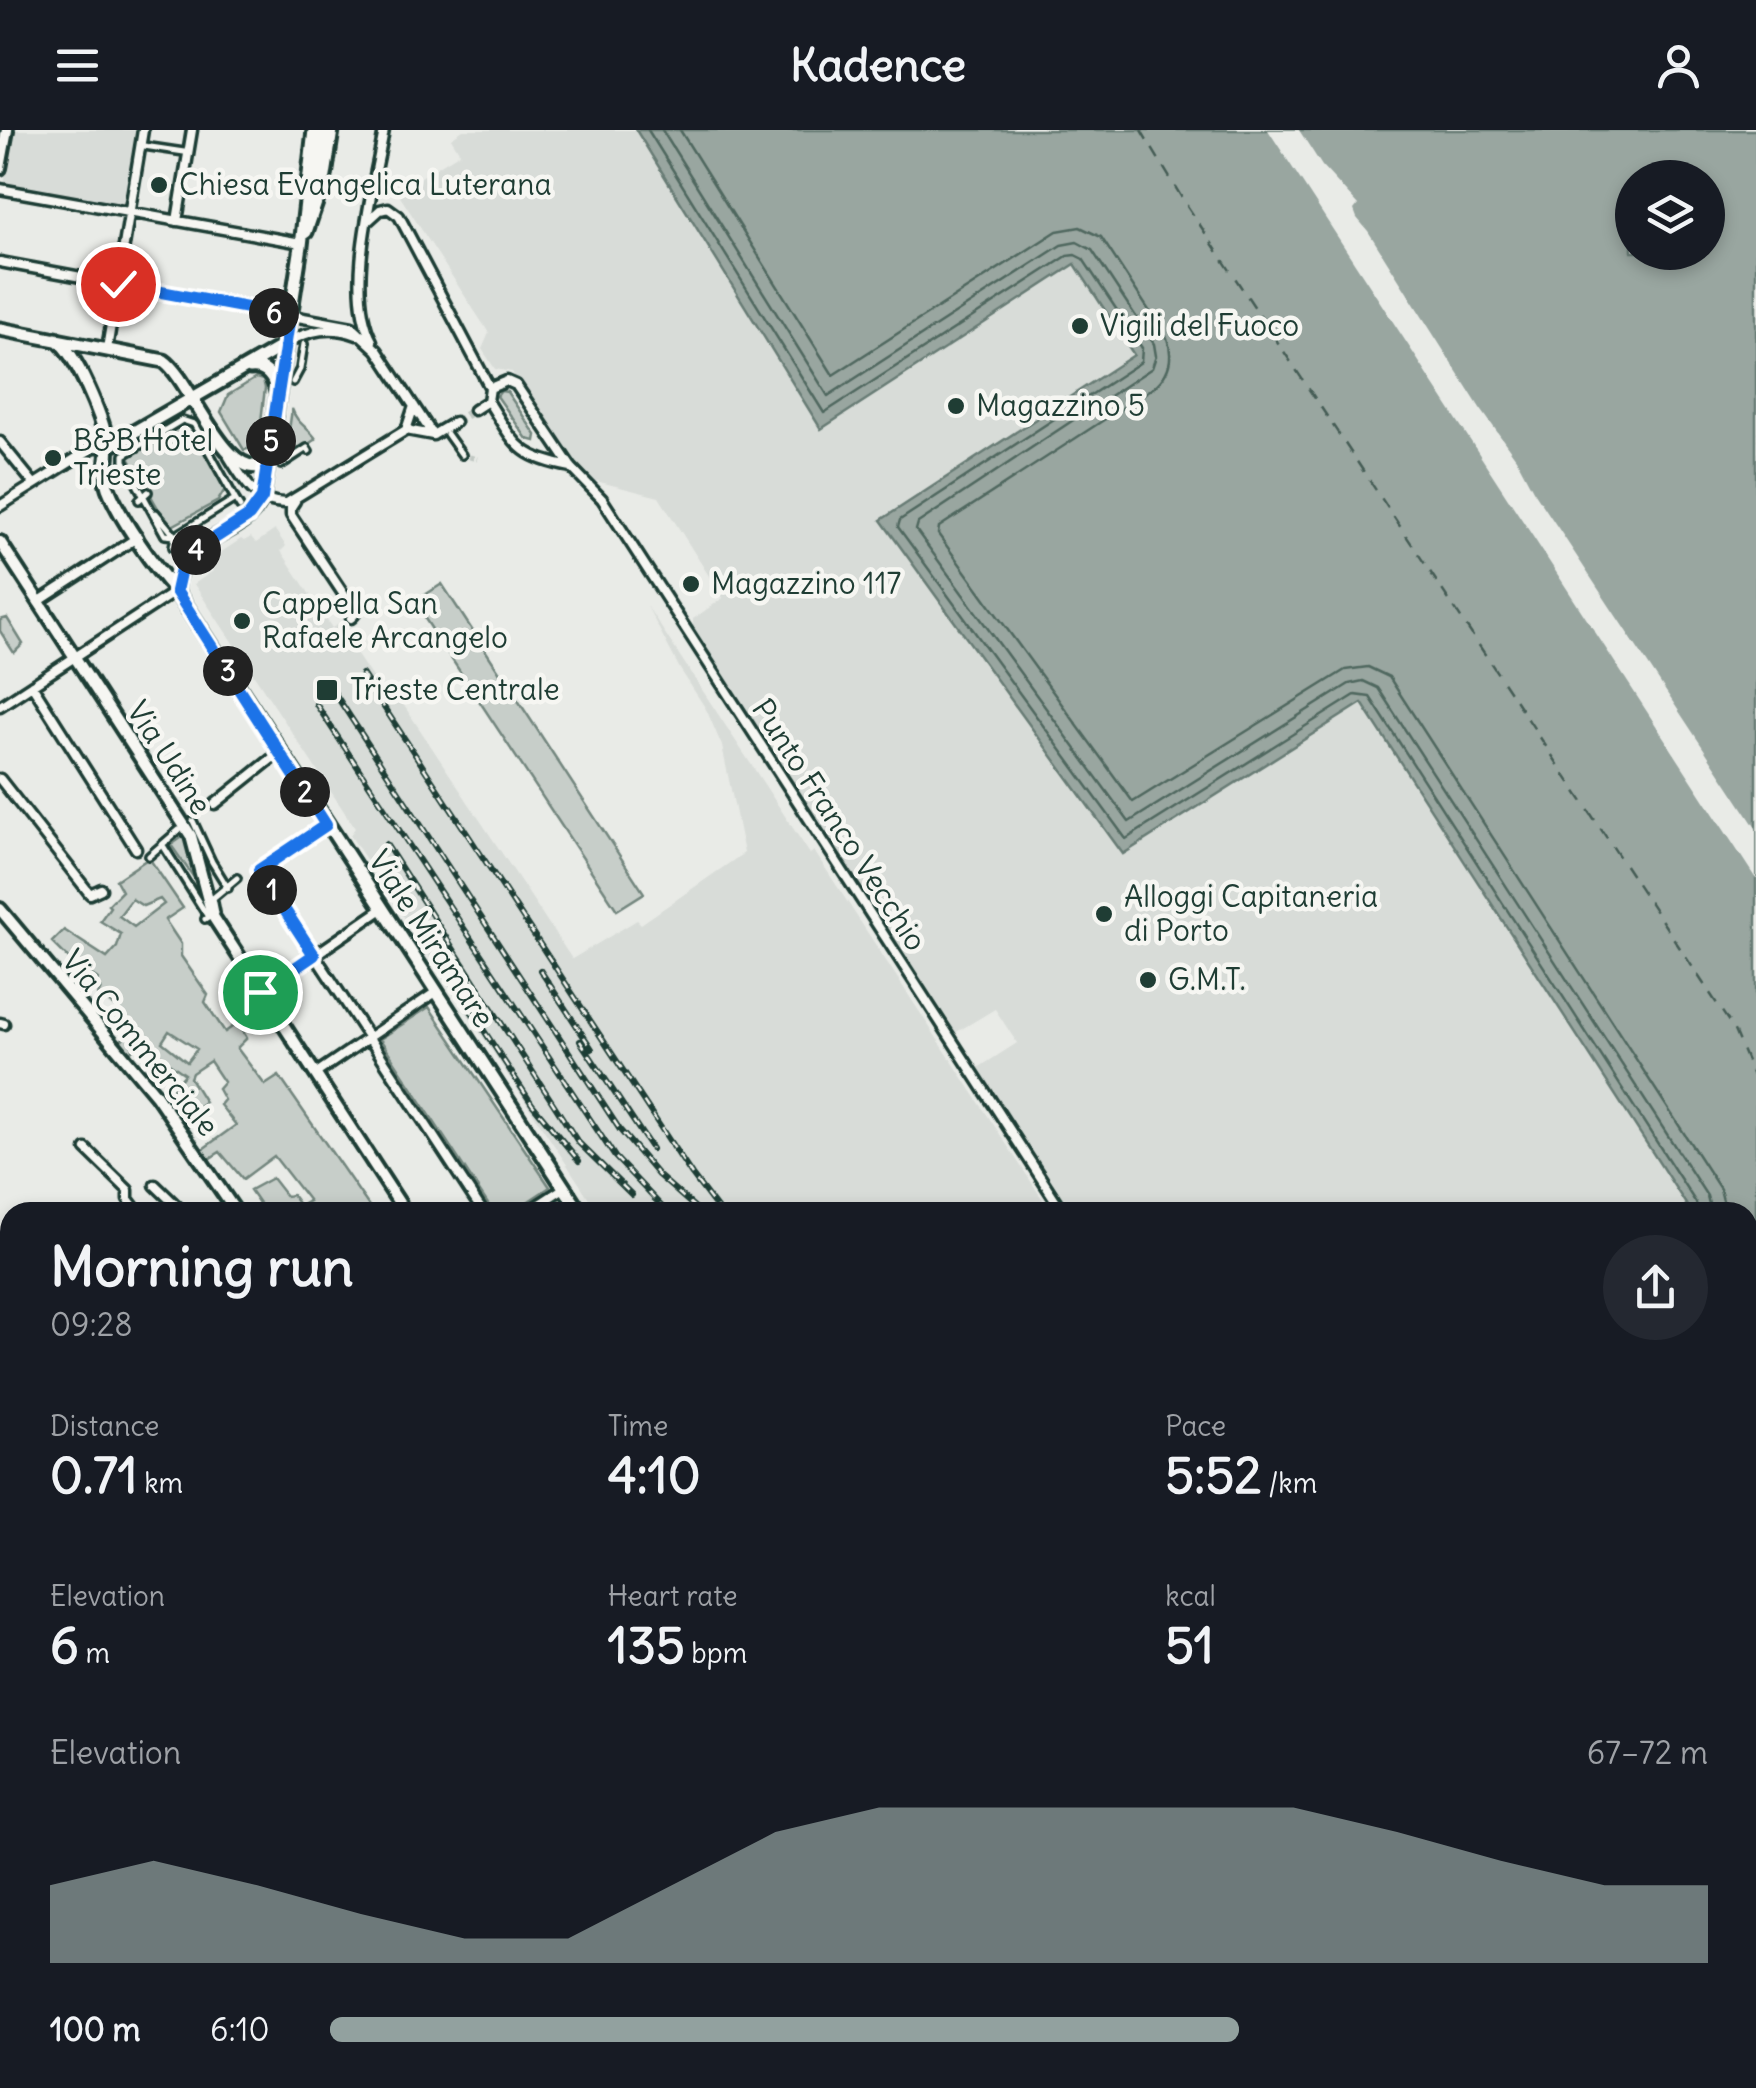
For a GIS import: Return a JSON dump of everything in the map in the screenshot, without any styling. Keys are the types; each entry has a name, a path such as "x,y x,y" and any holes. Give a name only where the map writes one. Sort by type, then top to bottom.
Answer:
{"main road":[{"path":"0,168 7,130"},
{"path":"176,591 187,556 249,516 262,498 274,464 278,396 314,130"},
{"path":"310,219 324,130"},
{"path":"301,245 325,176 332,130"},
{"path":"0,328 169,364 194,400 215,453 250,466 274,464"},
{"name":"Viale Miramare","path":"56,340 74,359 108,447 109,490 157,570 176,591 573,1202"},
{"path":"108,447 286,343"},
{"path":"247,369 262,368 270,374 278,396"},
{"name":"Via Udine","path":"0,542 190,836 208,906 398,1202"},
{"name":"Via Commerciale","path":"0,908 156,1095 229,1202"}],"street":[{"path":"107,349 143,130"},
{"path":"177,221 192,130"},
{"path":"384,130 359,294 364,322 376,350 433,435"},
{"path":"144,146 184,152"},
{"path":"0,189 301,245"},
{"path":"369,220 388,208 399,216 490,388 488,401 518,448 542,462 571,467"},
{"path":"0,262 352,327 376,350"},
{"path":"286,343 306,332 329,329 355,333 376,350"},
{"path":"293,382 304,344"},
{"name":"Punto Franco Vecchio","path":"490,388 507,382 516,386 571,467 602,499 1057,1202"},
{"path":"474,410 488,401"},
{"path":"351,618 354,615 350,604 291,515 290,507 406,430 414,406"},
{"path":"235,500 204,514 175,536 165,535 123,454 182,420 192,421 215,453 240,507"},
{"path":"406,430 433,435 455,422"},
{"path":"0,442 34,484"},
{"path":"0,506 94,447 108,447"},
{"path":"274,464 307,448 309,451"},
{"path":"215,453 262,498 278,504 295,501"},
{"path":"190,527 190,537"},
{"path":"172,547 175,536"},
{"path":"38,602 138,537"},
{"path":"0,706 176,591"},
{"path":"32,685 136,850"},
{"path":"214,804 280,752"},
{"path":"0,779 90,894 100,888"},
{"path":"193,823 228,888"},
{"path":"326,825 259,870 476,1202"},
{"path":"149,856 180,830"},
{"path":"164,847 208,917 205,919"},
{"path":"216,914 214,898 237,878"},
{"path":"260,992 382,910"},
{"path":"315,1074 436,992"},
{"path":"86,1150 128,1190 130,1202"},
{"path":"155,1186 172,1202"},
{"path":"542,1202 564,1188"}],"shaded area":[{"path":"12,130 135,130 124,205 4,184"},
{"path":"463,130 636,130 821,429 1074,263 1134,355 882,521 1123,854 1362,703 1685,1202 1065,1202 978,1068 1017,1043 995,1009 955,1033 693,628 693,619 723,598 659,497 592,480 572,463 512,372 495,369 482,349 489,333 397,192 460,153 451,138"},
{"path":"256,378 263,380 265,388 258,446 244,450 221,412 228,395"},
{"path":"501,391 507,392 536,435 535,441 527,439 497,396"},
{"path":"292,409 316,439 285,459"},
{"path":"178,424 192,426 227,486 218,501 172,526 128,456"},
{"path":"275,530 286,546 281,551 332,628 337,625 385,697 395,692 572,959 637,920 641,924 744,853 722,746 706,709 647,606 810,854 814,851 1044,1202 591,1202 350,835 355,828 194,584 213,571 209,564 216,560 214,557 241,539 251,537 256,543"},
{"path":"442,584 644,893 617,910 414,602"},
{"path":"7,618 23,644 14,653 0,631 0,620"},
{"path":"184,836 192,853 197,882 171,845"},
{"path":"149,858 183,908 165,920 181,944 181,956 208,995 205,1002 225,1032 238,1023 247,1038 237,1048 265,1085 279,1076 366,1202 307,1202 274,1156 243,1179 220,1152 207,1160 200,1151 236,1125 220,1105 224,1100 218,1089 224,1082 210,1061 190,1078 205,1102 178,1120 164,1099 185,1074 153,1052 156,1048 144,1038 130,1052 120,1041 136,1028 118,1008 98,995 98,979 86,976 52,942 64,930 107,958 117,947 121,934 100,921 108,905 122,891 116,880","holes":["132,899 143,906 160,899 164,904 134,927 119,916","169,1031 197,1049 187,1062 162,1042"]},
{"path":"429,1007 550,1187 527,1202 486,1202 380,1039"},
{"path":"272,1178 286,1196 292,1195 297,1202 258,1202 250,1190"}],"water":[{"path":"636,130 1756,130 1756,1202 1685,1202 1362,703 1123,854 881,520 1134,355 1075,264 821,429"}],"pier":[{"path":"1268,130 1299,130 1322,166 1358,205 1354,210 1357,218 1756,828 1756,879"}],"ferry route":[{"path":"1141,130 1182,198 1733,1028 1756,1083"}],"tunnel":[{"path":"455,422 474,410"},
{"path":"462,455 477,459"}],"railway":[{"path":"362,674 712,1202"},
{"path":"334,692 620,1130 658,1175 689,1202"},
{"path":"316,704 615,1157 658,1202"},
{"path":"386,844 578,1142 632,1195"},
{"path":"540,970 592,1049"},
{"path":"451,980 532,1104 579,1161"},
{"path":"580,1041 652,1149"}],"place":[{"name":"Chiesa Evangelica Luterana","path":"159,185"},
{"name":"Vigili del Fuoco","path":"1080,326"},
{"name":"Magazzino 5","path":"956,406"},
{"name":"B&B Hotel Trieste","path":"53,458"},
{"name":"Magazzino 117","path":"691,584"},
{"name":"Cappella San Rafaele Arcangelo","path":"242,621"},
{"name":"Trieste Centrale","path":"327,690"},
{"name":"Alloggi Capitaneria di Porto","path":"1104,914"},
{"name":"G.M.T.","path":"1148,980"}],"route":[{"path":"118,284 290,316 262,498 249,516 187,556 176,591 326,825 259,870 314,955 260,992"}]}
